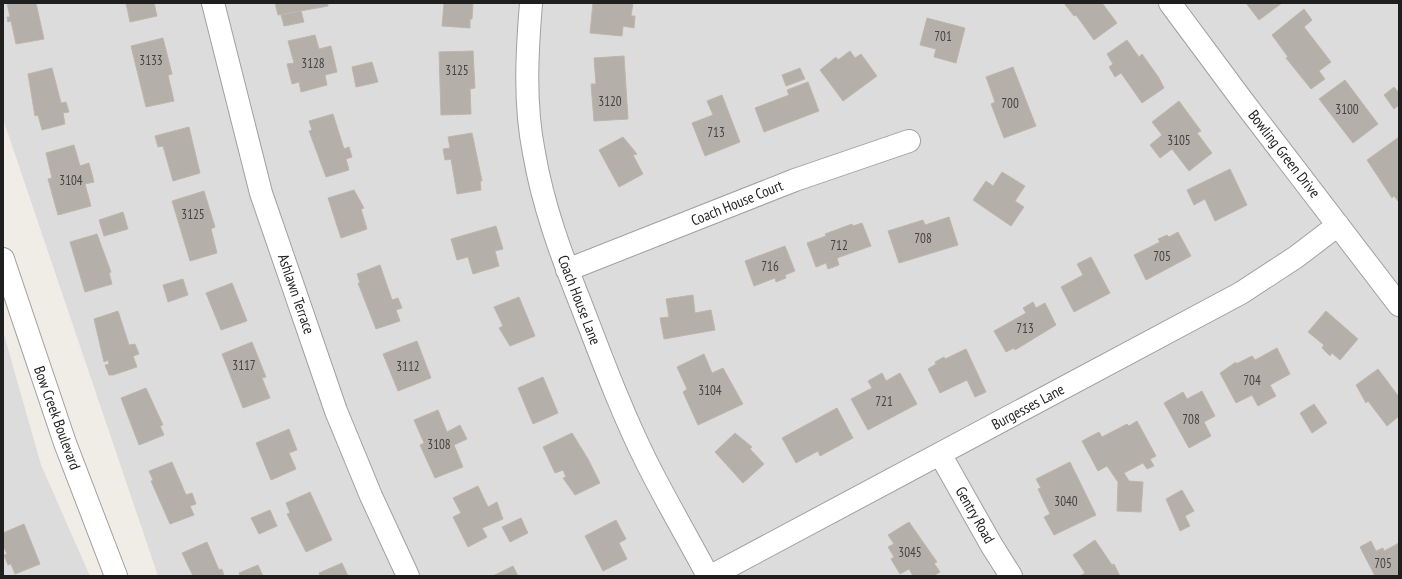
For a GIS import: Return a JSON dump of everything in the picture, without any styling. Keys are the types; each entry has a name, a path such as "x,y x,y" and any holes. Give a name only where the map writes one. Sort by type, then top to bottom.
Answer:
{"street":[{"name":"Ashlawn Terrace","path":"213,3 264,200 336,411 371,496 408,576"},
{"name":"Coach House Lane","path":"530,3 527,49 527,100 533,152 544,202 567,270 603,363 647,462 708,576"},
{"name":"Bowling Green Drive","path":"1170,3 1399,305"},
{"name":"Coach House Court","path":"567,270 795,180 909,141"},
{"name":"Burgesses Lane","path":"711,576 1241,293 1296,257 1338,225"},
{"name":"Bow Creek Boulevard","path":"3,259 7,286 116,576"},
{"name":"Gentry Road","path":"940,454 992,546 1011,576"}],"shaded area":[{"path":"3,3 1399,3 1399,576 158,576 3,119"},
{"path":"3,331 41,465 90,576 3,576"}],"building":[{"path":"7,3 36,3 44,39 16,44 11,21 8,22 7,17 10,17"},
{"path":"126,3 154,3 157,16 130,22"},
{"path":"275,3 328,3 328,6 278,15"},
{"path":"444,3 473,3 470,28 442,26"},
{"path":"593,3 633,3 631,16 635,16 634,28 623,26 622,36 590,33"},
{"path":"1064,3 1102,3 1117,23 1094,40 1076,15 1074,16"},
{"path":"1246,3 1282,3 1259,20"},
{"path":"1304,9 1312,20 1304,27 1331,62 1319,71 1325,79 1311,89 1286,58 1288,57 1272,35"},
{"path":"301,11 304,22 284,26 281,15"},
{"path":"927,18 965,28 956,63 934,57 936,49 920,45"},
{"path":"315,35 319,49 331,46 337,72 325,75 327,85 301,92 299,82 292,84 287,64 294,63 288,41"},
{"path":"163,38 172,74 168,75 174,101 146,107 131,46"},
{"path":"1127,40 1139,57 1142,54 1159,78 1164,88 1142,103 1121,73 1115,77 1109,67 1113,64 1107,54"},
{"path":"473,51 475,88 470,89 471,114 441,115 439,52"},
{"path":"850,51 855,58 861,54 877,76 843,101 820,70 836,57 838,60"},
{"path":"624,56 628,119 594,121 591,84 596,84 594,58"},
{"path":"372,62 378,82 356,87 352,67"},
{"path":"1013,67 1036,126 1004,138 991,104 995,102 986,77"},
{"path":"52,68 61,103 66,102 69,112 63,113 65,124 42,130 38,115 35,116 28,74"},
{"path":"800,68 805,79 786,86 782,75"},
{"path":"1345,80 1378,124 1353,143 1319,99"},
{"path":"808,82 819,111 764,132 755,108 789,95 787,90"},
{"path":"1394,87 1399,93 1399,105 1394,109 1384,95"},
{"path":"722,95 740,142 705,156 692,123 713,115 707,101"},
{"path":"1179,101 1201,131 1197,133 1212,153 1189,171 1172,149 1160,158 1150,145 1162,135 1152,122"},
{"path":"333,114 344,149 349,147 352,157 346,159 349,170 326,177 309,131 312,130 309,121"},
{"path":"189,127 200,173 173,181 163,146 158,147 155,136"},
{"path":"472,133 482,181 480,181 481,190 457,194 451,159 445,160 443,149 450,148 448,137"},
{"path":"623,137 637,154 633,155 643,174 619,187 599,150"},
{"path":"1399,137 1399,202 1394,196 1392,198 1367,160"},
{"path":"74,145 80,166 89,163 94,182 85,184 91,206 58,215 48,179 52,178 46,153"},
{"path":"1230,169 1247,205 1215,221 1205,199 1194,205 1187,190"},
{"path":"1002,172 1025,186 1015,201 1024,207 1011,226 973,200 986,181 993,186"},
{"path":"354,190 364,208 361,209 367,229 341,238 328,198"},
{"path":"204,191 215,227 211,229 217,253 190,261 172,201"},
{"path":"123,212 128,229 104,236 99,220"},
{"path":"949,217 958,245 899,263 888,231 923,220 925,225"},
{"path":"862,223 871,246 837,258 839,265 828,269 826,263 816,267 807,243 826,236 825,234 852,224 853,226"},
{"path":"496,226 503,249 495,251 499,266 473,274 468,257 457,260 451,239"},
{"path":"1178,232 1191,256 1146,280 1134,255 1160,242 1158,239 1167,235 1169,237"},
{"path":"97,234 111,272 109,273 112,284 85,292 70,242"},
{"path":"785,246 795,271 785,275 786,278 776,282 775,278 754,286 745,261"},
{"path":"1091,257 1110,293 1074,312 1061,287 1083,275 1077,264"},
{"path":"380,265 392,300 398,298 402,308 396,310 400,321 376,329 358,283 360,283 357,274"},
{"path":"183,279 188,295 168,302 163,285"},
{"path":"232,283 247,321 221,330 206,293"},
{"path":"693,295 695,313 711,310 715,330 664,339 660,318 669,317 666,299"},
{"path":"519,297 535,336 510,346 499,328 503,326 494,307"},
{"path":"1033,302 1036,308 1045,303 1056,325 1015,350 1014,348 1006,352 994,331 1026,313 1023,308"},
{"path":"118,311 129,345 135,344 139,354 133,356 137,367 109,375 105,365 109,364 108,360 104,362 94,319"},
{"path":"1326,311 1358,339 1340,360 1332,353 1330,356 1322,348 1324,345 1308,332"},
{"path":"417,341 431,378 398,391 383,354"},
{"path":"252,342 266,377 262,378 270,398 243,408 222,354"},
{"path":"1277,348 1290,374 1270,385 1276,396 1258,406 1252,395 1236,403 1220,373 1236,362 1236,364 1252,356 1255,360"},
{"path":"966,349 986,392 975,397 967,380 940,393 928,369 936,364 935,362 944,357 945,359"},
{"path":"704,354 712,373 723,368 743,404 698,425 683,392 687,389 677,367"},
{"path":"1378,369 1399,397 1399,416 1387,426 1368,401 1366,403 1356,385"},
{"path":"882,373 886,381 900,373 917,404 868,430 851,399 872,388 868,381"},
{"path":"543,377 558,413 533,424 518,388"},
{"path":"146,388 163,425 160,426 164,435 139,445 121,398"},
{"path":"1202,391 1215,416 1204,422 1211,436 1189,448 1164,403 1183,392 1187,399"},
{"path":"1314,404 1327,423 1312,433 1300,413"},
{"path":"837,408 853,438 820,456 818,451 796,463 782,438"},
{"path":"438,410 447,432 460,425 467,439 454,445 463,467 435,478 420,445 424,443 414,420"},
{"path":"1137,421 1156,456 1150,459 1154,466 1147,469 1143,463 1124,473 1129,481 1143,482 1141,512 1117,511 1118,482 1107,466 1098,471 1082,441 1099,432 1102,437 1127,424 1129,426"},
{"path":"289,429 297,450 289,453 296,469 271,480 256,443"},
{"path":"572,433 588,459 600,483 575,495 563,478 566,477 563,470 555,473 543,447"},
{"path":"735,433 752,447 750,449 764,464 743,483 715,452"},
{"path":"172,462 186,495 192,493 196,504 190,506 194,515 170,524 151,481 153,480 149,471"},
{"path":"1070,462 1096,515 1054,535 1044,517 1050,514 1038,489 1041,488 1036,479"},
{"path":"478,486 488,507 497,502 503,519 482,528 487,537 468,547 453,517 461,513 453,498"},
{"path":"1182,490 1194,511 1185,516 1190,526 1180,531 1166,499"},
{"path":"310,492 332,540 306,552 287,514 290,513 286,503"},
{"path":"270,510 277,526 259,534 251,518"},
{"path":"521,518 528,533 510,542 502,527"},
{"path":"616,520 626,539 619,543 627,559 603,571 585,536"},
{"path":"909,522 937,562 934,563 940,572 933,576 913,576 909,569 900,574 891,559 894,557 888,547 894,544 888,535"},
{"path":"24,524 40,564 15,574 11,564 8,565 4,555 7,554 3,545 3,533"},
{"path":"1095,540 1112,565 1114,564 1120,576 1080,576 1085,573 1073,555"},
{"path":"1371,541 1376,551 1383,548 1384,551 1399,543 1399,574 1395,576 1375,576 1360,547"},
{"path":"207,542 219,570 222,569 224,576 193,576 182,553"},
{"path":"342,563 348,576 320,576 319,573"},
{"path":"258,565 263,576 240,576 239,573"},
{"path":"513,566 518,576 493,576"}]}
